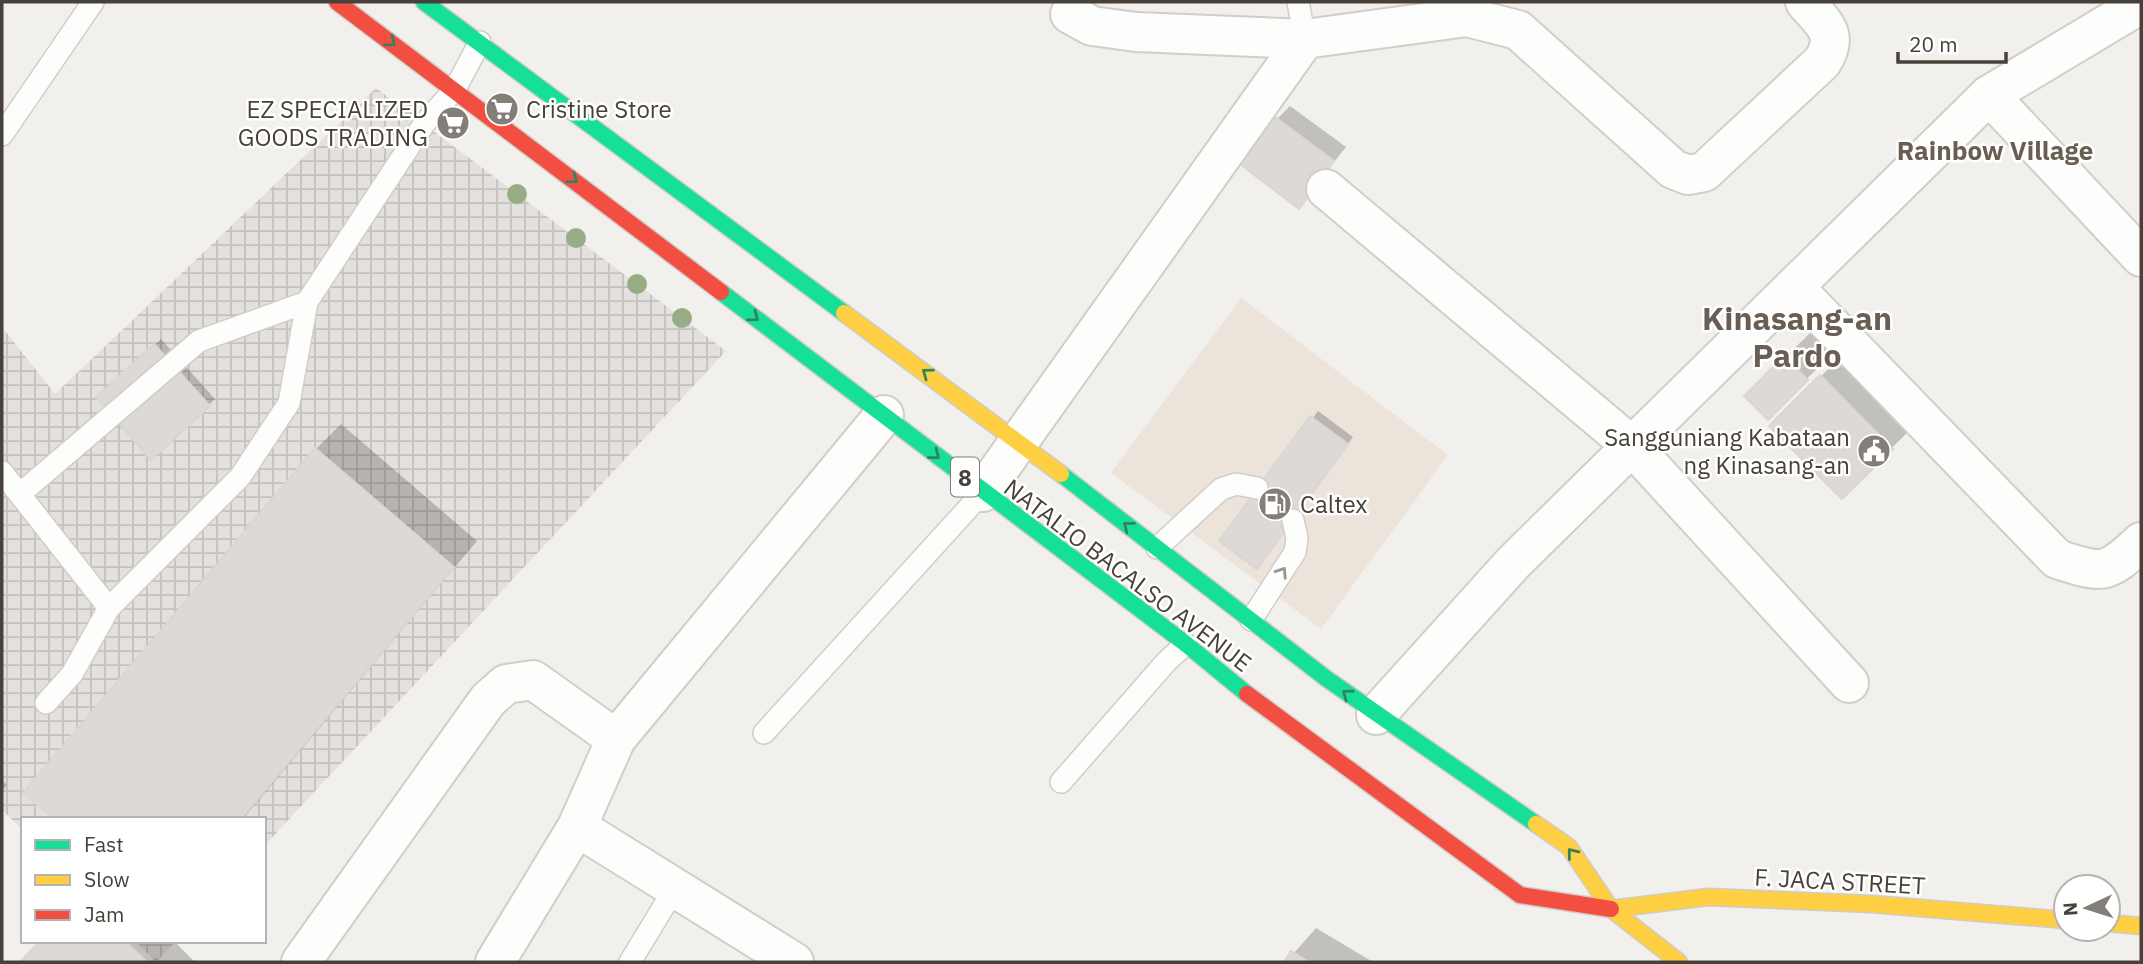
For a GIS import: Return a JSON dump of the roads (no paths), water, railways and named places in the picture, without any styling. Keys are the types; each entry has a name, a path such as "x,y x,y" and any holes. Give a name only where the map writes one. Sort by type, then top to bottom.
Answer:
{"main road":[{"name":"NATALIO BACALSO AVENUE","path":"337,2 1186,644 1266,710 1520,895 1611,909"},
{"name":"NATALIO BACALSO AVENUE","path":"424,2 1017,440 1376,715 1569,847 1611,909 1679,962"},
{"name":"F. JACA STREET","path":"1611,909 1708,897 1871,904 2052,919"},
{"path":"2122,924 2141,926"}],"street":[{"path":"1070,14 1092,26 1136,32 1305,39 1466,9 1518,30 1673,169 1688,175 1704,172 1822,62 1830,49 1829,30 1805,2"},
{"path":"1376,715 1513,563 1989,94 2141,4"},
{"path":"983,492 1017,440 1305,39"},
{"path":"1989,94 2141,257"},
{"path":"1326,189 1632,446 1849,683"},
{"path":"1794,287 2057,559 2091,570 2115,567 2141,542"},
{"path":"495,962 577,827 616,738 884,415"},
{"path":"301,962 488,699 506,684 533,680 616,738"},
{"path":"577,827 794,962"}],"lane":[{"path":"2,135 93,2"},
{"path":"1298,2 1305,39"},
{"path":"46,704 72,674 108,607 240,477 289,403 307,302 424,124 454,89 480,42"},
{"path":"21,493 199,341 307,302"},
{"path":"2,472 108,607"},
{"path":"1157,548 1221,489 1236,484 1257,488"},
{"path":"764,733 983,492"},
{"path":"1251,620 1295,552 1297,538 1293,520"},
{"path":"1060,782 1167,661 1186,644"},
{"path":"630,962 675,888"}],"place":[{"name":"Cristine Store","path":"502,109"},
{"name":"EZ SPECIALIZED GOODS TRADING","path":"453,123"},
{"name":"Sangguniang Kabataan ng Kinasang-an","path":"1874,451"},
{"name":"Caltex","path":"1275,504"}],"district":[{"name":"Rainbow Village","path":"1995,150"},
{"name":"Kinasang-an Pardo","path":"1797,336"}]}
